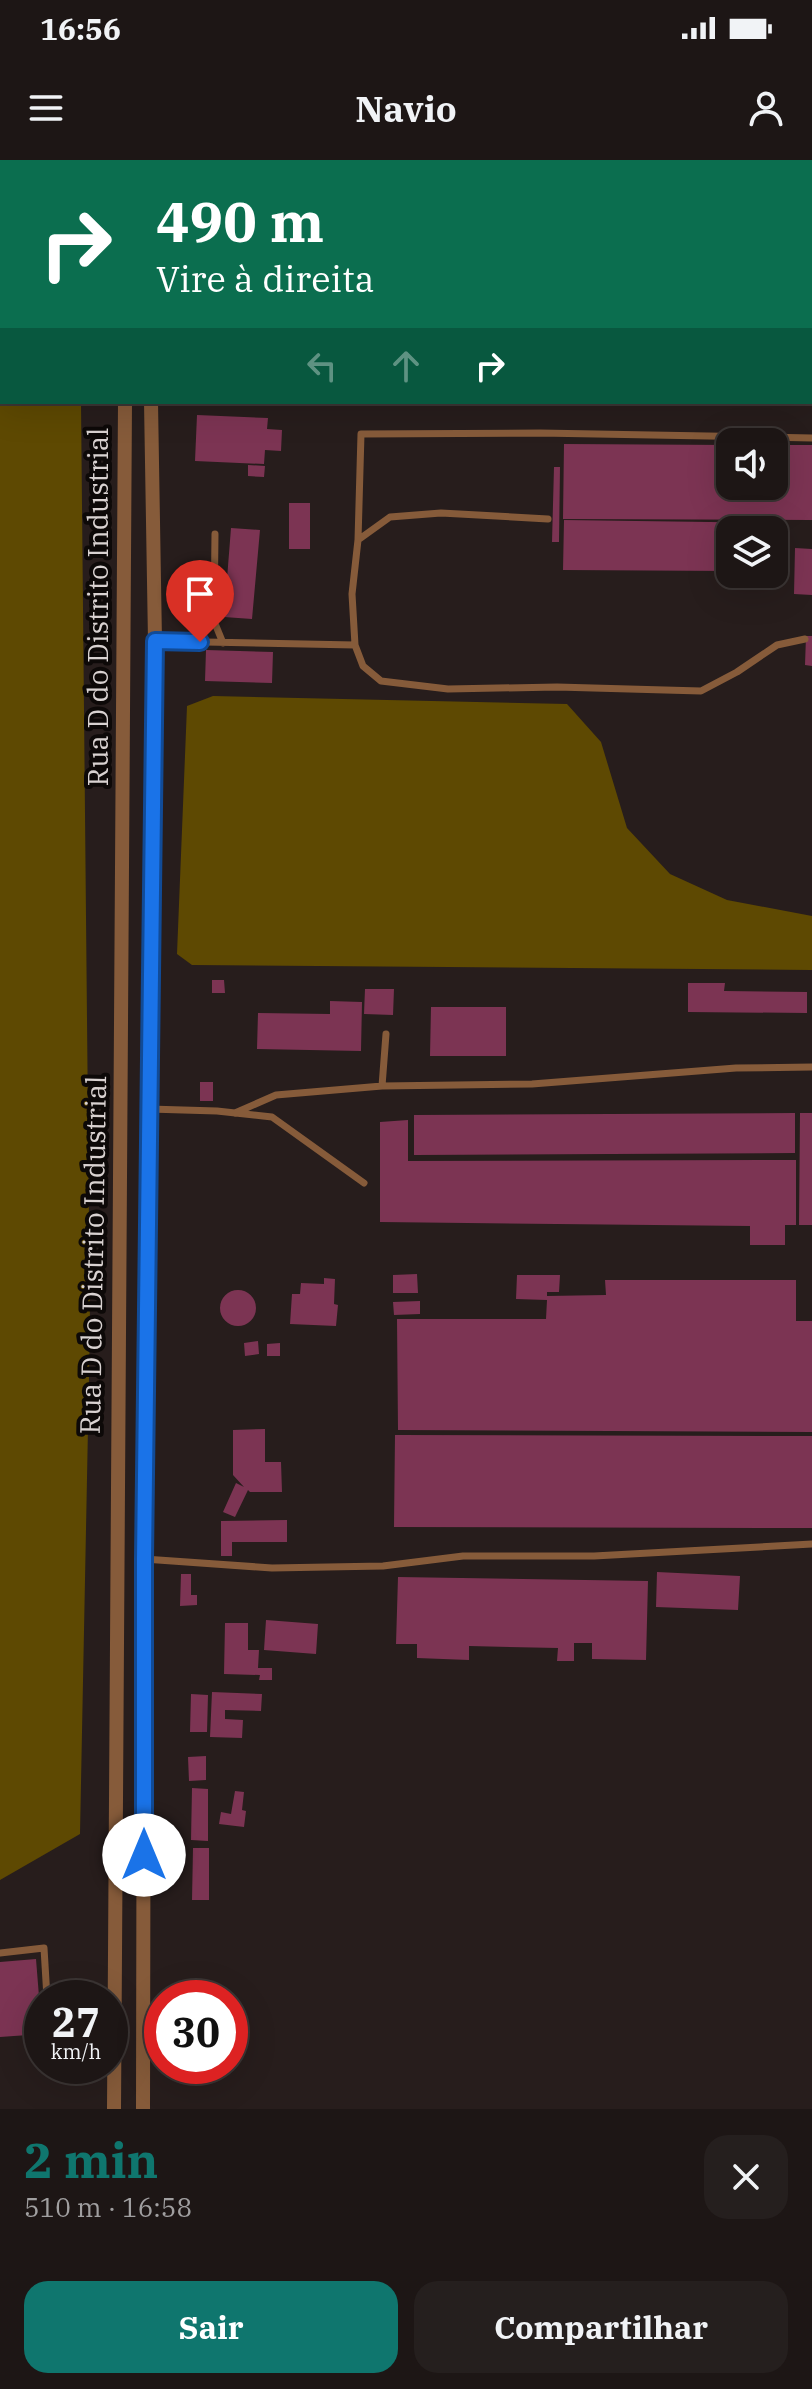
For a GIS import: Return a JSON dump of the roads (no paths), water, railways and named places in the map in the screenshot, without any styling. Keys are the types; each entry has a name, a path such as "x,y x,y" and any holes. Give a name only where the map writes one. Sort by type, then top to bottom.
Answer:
{"street":[{"name":"Rua D do Distrito Industrial","path":"112,1980 125,404"},
{"name":"Rua D do Distrito Industrial","path":"143,2109 144,1559 155,641 151,404"},
{"path":"116,1561 144,1559"},
{"name":"Rua D do Distrito Industrial","path":"114,2084 114,2109"}],"lane":[{"path":"805,639 777,645 701,691 557,687 448,689 381,681 363,666 355,645 352,594 358,540 361,434 540,433 812,438"},
{"path":"358,540 390,517 441,513 548,519"},
{"path":"215,534 214,621 223,643"},
{"path":"155,641 355,645"},
{"path":"382,1086 386,1034"},
{"path":"235,1113 276,1095 382,1086 532,1084 736,1068 812,1067"},
{"path":"149,1109 272,1117 364,1183"},
{"path":"144,1559 272,1568 383,1566 463,1556 594,1556 812,1544"},
{"path":"0,1953 44,1948 46,1980"}]}
